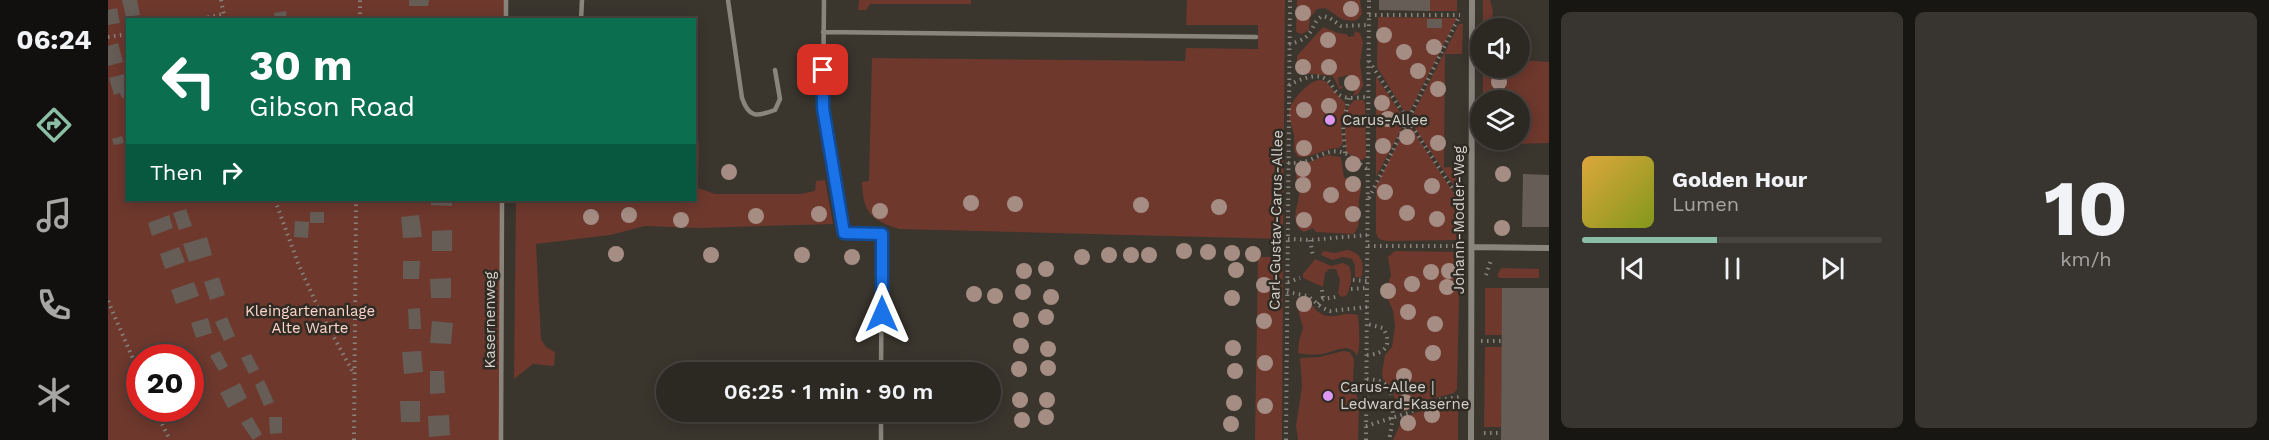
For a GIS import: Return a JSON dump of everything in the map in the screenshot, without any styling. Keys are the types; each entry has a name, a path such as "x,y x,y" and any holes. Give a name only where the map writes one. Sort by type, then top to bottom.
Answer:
{"street":[{"name":"Johann-Modler-Weg","path":"1471,440 1472,0"},
{"path":"1472,246 1549,248"}],"lane":[{"path":"506,0 506,18"},
{"path":"581,18 582,0"},
{"path":"728,0 742,98 746,109 753,115 762,115 775,110 780,99 775,70"},
{"path":"824,0 823,108 844,233 882,234 881,362"},
{"path":"823,32 1256,37"},
{"name":"Kasernenweg","path":"501,440 502,201"},
{"path":"881,422 881,440"}],"path":[{"path":"221,0 224,18"},
{"path":"360,0 360,18"},
{"name":"Carl-Gustav-Carus-Allee","path":"1286,440 1290,0"},
{"path":"1366,440 1369,0"},
{"path":"1368,200 1464,8"},
{"path":"205,18 223,14"},
{"path":"1369,15 1461,15"},
{"path":"1289,44 1305,39 1318,18 1323,16 1341,26 1369,25"},
{"path":"108,37 126,34"},
{"path":"1369,61 1472,218"},
{"path":"1289,85 1301,79 1326,78 1337,93 1343,97 1368,97"},
{"path":"1345,153 1343,122 1349,97"},
{"path":"1288,163 1301,163 1324,153 1345,153 1368,169"},
{"path":"275,201 298,263 320,312 355,374"},
{"path":"354,440 356,201"},
{"path":"1288,239 1310,240 1367,235"},
{"path":"1310,240 1313,256"},
{"path":"1368,246 1472,246"},
{"path":"1288,282 1300,278"},
{"path":"1353,279 1367,282"},
{"path":"1352,289 1367,288"},
{"path":"1322,290 1323,299"},
{"path":"1287,292 1308,296 1330,310 1367,307"},
{"path":"1318,303 1323,299 1336,297"},
{"path":"108,301 127,344"},
{"path":"1367,324 1383,328 1388,339 1386,350 1367,355"},
{"path":"1472,341 1502,341"},
{"path":"1366,379 1379,381 1388,388 1391,394 1392,417 1389,440"},
{"path":"1366,426 1408,413 1437,400 1471,396"},
{"path":"161,422 170,440"}],"green space":[{"name":"Kleingartenanlage Alte Warte","path":"108,0 505,0 505,18 126,18 126,201 502,201 500,440 108,440"},
{"path":"859,0 971,0 971,4 870,4 866,10 858,10"},
{"path":"1187,0 1285,0 1283,239 899,229 870,214 864,201 862,182 869,181 872,58 1185,61 1186,48 1258,49 1258,25 1186,25"},
{"path":"1297,0 1360,0 1362,14 1357,20 1347,20 1339,18 1325,8 1317,9 1310,18 1309,30 1302,34 1296,32"},
{"path":"1430,0 1457,0 1457,11 1430,11"},
{"path":"1483,0 1490,0 1492,18 1483,18"},
{"path":"1378,17 1457,18 1410,111 1404,111 1377,67"},
{"path":"1459,24 1463,24 1462,54 1445,54 1444,167 1461,168 1461,196 1414,127 1417,121 1413,114"},
{"path":"1323,27 1349,37 1354,36 1355,31 1360,33 1363,42 1360,63 1363,86 1358,94 1353,96 1356,89 1351,85 1348,75 1338,78 1339,85 1343,87 1340,90 1333,76 1302,73 1301,68 1297,67 1297,56"},
{"path":"1530,61 1549,62 1549,143 1530,144 1530,90 1483,90 1483,78 1530,78"},
{"path":"1376,76 1401,114 1398,121 1402,128 1376,177"},
{"path":"1320,80 1325,81 1345,103 1341,126 1343,143 1339,148 1298,157 1294,149 1294,135 1289,118 1290,107 1306,87"},
{"path":"1355,100 1363,100 1365,104 1366,157 1362,160 1355,159 1346,152 1347,110"},
{"path":"1405,129 1412,129 1460,203 1460,240 1386,241 1379,239 1376,233 1376,186"},
{"path":"696,141 699,142 698,188 715,194 800,194 815,191 816,181 825,180 833,224 698,228 645,226 610,235 536,244 541,339 546,347 555,352 554,366 533,364 514,379 516,201 696,201"},
{"path":"1327,155 1341,157 1344,178 1360,180 1359,221 1353,234 1316,232 1313,228 1304,232 1296,223 1299,191 1296,167"},
{"path":"1347,250 1356,253 1361,260 1363,268 1361,278 1355,277 1355,265 1352,259 1343,257 1332,260 1321,255 1323,251 1335,253"},
{"path":"1395,251 1460,252 1457,389 1454,393 1430,399 1402,412 1396,407 1393,389 1383,379 1382,373 1385,355 1392,347 1395,326 1393,311 1387,296 1387,287 1391,275 1388,257"},
{"path":"1258,257 1283,257 1282,440 1255,440"},
{"path":"1315,259 1331,266 1343,263 1349,266 1351,281 1346,296 1341,297 1338,293 1340,280 1336,269 1329,269 1325,273 1323,287 1303,278 1303,274"},
{"path":"1501,268 1539,269 1539,278 1500,278 1497,276"},
{"path":"1485,288 1502,288 1502,335 1485,335"},
{"path":"1302,297 1324,315 1358,315 1357,356 1346,348 1319,354 1298,353 1303,328 1296,302"},
{"path":"1485,347 1502,347 1501,427 1484,427"},
{"name":"Carus-Allee | Ledward-Kaserne","path":"1343,351 1350,352 1354,359 1353,381 1359,406 1358,440 1298,440 1296,426 1302,387 1300,358 1320,357"},
{"path":"1444,401 1458,404 1458,440 1393,440 1403,418"}],"building":[{"path":"122,0 137,0 140,15 126,17"},
{"path":"409,0 429,0 428,6 409,6"},
{"path":"1379,0 1430,0 1430,11 1379,10"},
{"path":"117,8 120,23 108,25 108,10"},
{"path":"286,11 287,18 275,18 274,13"},
{"path":"1427,19 1442,19 1442,28 1427,28"},
{"path":"118,43 123,62 108,66 108,46"},
{"path":"126,74 126,97 122,98 120,93 114,95 109,78"},
{"path":"122,136 124,143 114,145 112,139"},
{"path":"1523,174 1549,175 1549,227 1522,227"},
{"path":"431,201 452,201 452,206 431,205"},
{"path":"186,209 192,226 179,230 173,213"},
{"path":"310,212 324,212 324,223 310,223"},
{"path":"169,215 173,228 152,236 148,223"},
{"path":"419,215 422,237 403,238 401,217"},
{"path":"295,221 309,222 308,238 294,237"},
{"path":"452,230 452,251 432,251 432,231"},
{"path":"207,237 212,255 189,262 183,244"},
{"path":"179,247 185,262 165,269 160,254"},
{"path":"403,261 420,261 419,279 403,279"},
{"path":"219,277 225,295 210,300 204,282"},
{"path":"451,278 451,298 431,298 430,279"},
{"path":"194,282 199,296 176,304 171,290"},
{"path":"1502,288 1549,288 1549,440 1501,440"},
{"path":"420,308 421,329 409,329 408,309"},
{"path":"227,317 235,336 224,341 215,322"},
{"path":"208,318 212,333 196,338 191,323"},
{"path":"432,321 453,323 451,344 430,343"},
{"path":"220,351 228,366 219,371 210,356"},
{"path":"421,351 423,372 404,374 402,352"},
{"path":"251,354 259,369 249,374 241,358"},
{"path":"430,371 444,371 445,393 430,394"},
{"path":"264,380 274,402 264,406 255,385"},
{"path":"240,383 247,398 228,408 220,393"},
{"path":"400,401 420,401 420,422 401,422"},
{"path":"449,415 450,435 429,437 428,416"},
{"path":"252,417 262,434 253,440 241,423"},
{"path":"269,417 282,417 282,433 270,434"}],"place":[{"name":"Carus-Allee","path":"1330,120"},
{"name":"Carus-Allee | Ledward-Kaserne","path":"1328,396"}],"route":[{"path":"823,70 823,108 844,233 882,234 882,314"}]}
